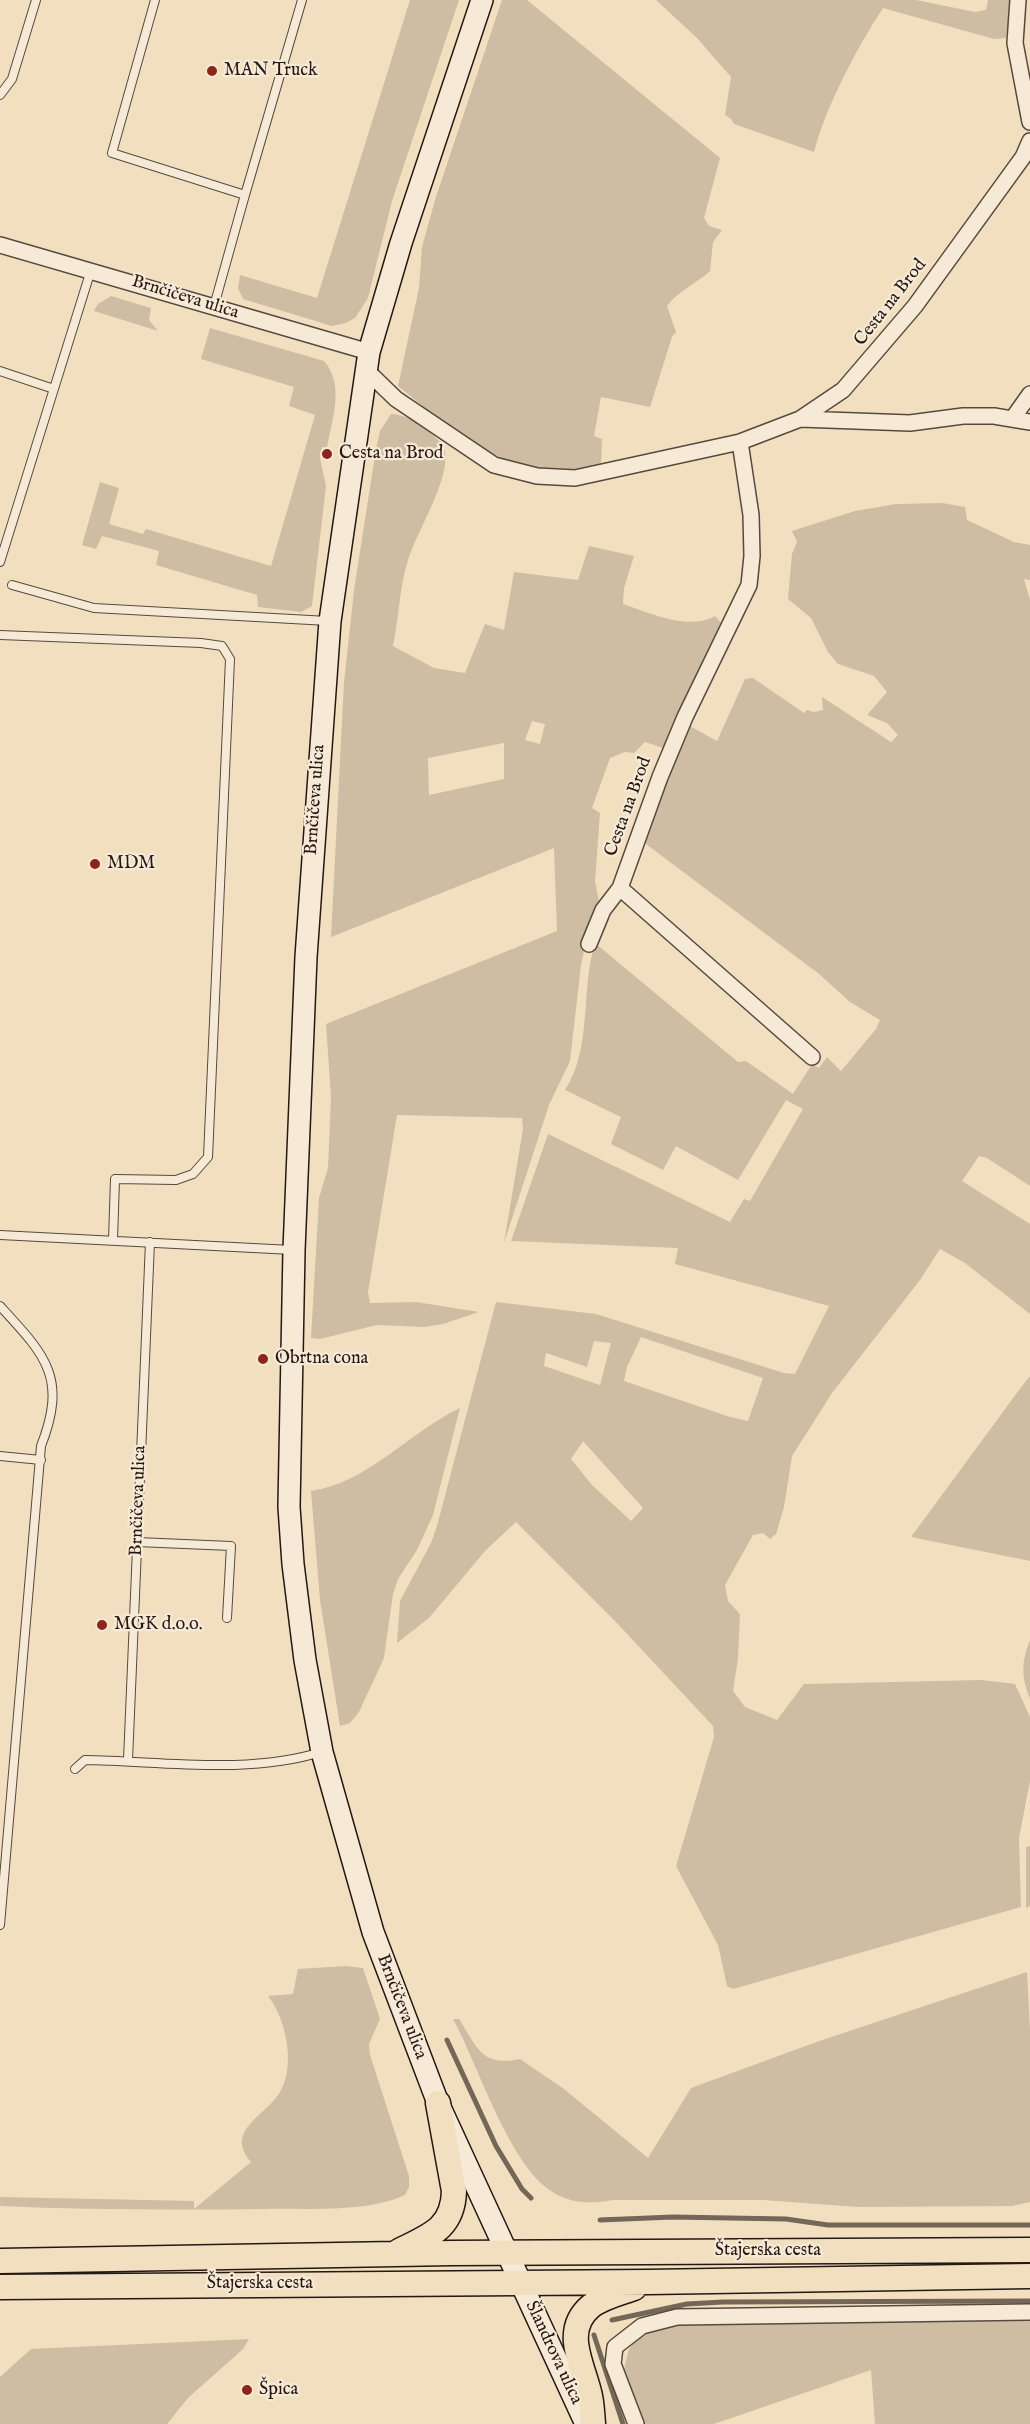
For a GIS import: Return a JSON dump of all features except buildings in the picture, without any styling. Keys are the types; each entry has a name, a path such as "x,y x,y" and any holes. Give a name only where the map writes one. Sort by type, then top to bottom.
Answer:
{"main road":[{"path":"394,2254 437,2230 449,2218 454,2204 454,2192 438,2103"},
{"name":"Štajerska cesta","path":"0,2261 506,2252 1030,2250"},
{"name":"Štajerska cesta","path":"0,2287 648,2282 1030,2276"},
{"path":"593,2424 590,2394 576,2349 579,2323 586,2311 599,2301 648,2282"}],"street":[{"name":"Brnčičeva ulica","path":"482,0 401,243 367,361 330,621 306,957 294,1250 289,1507 292,1564 305,1660 322,1752 373,1932 438,2103 506,2252"},
{"path":"1018,0 1016,43 1030,122"},
{"name":"Cesta na Brod","path":"367,361 396,399 494,465 537,477 575,478 740,442 800,419 843,390 866,367 915,306 1023,157 1030,141"},
{"name":"Brnčičeva ulica","path":"0,244 214,306 367,361"},
{"path":"1013,418 1030,394"},
{"path":"800,419 846,419 886,424 963,416 1013,418 1030,422"},
{"name":"Cesta na Brod","path":"589,944 603,910 620,888 660,777 685,717 749,585 752,556 751,514 740,442"},
{"path":"620,888 812,1057"},
{"path":"506,2252 521,2283"},
{"name":"Šlandrova ulica","path":"521,2283 586,2424"},
{"path":"636,2424 613,2364 615,2347 642,2326 678,2317 1030,2312"}],"lane":[{"path":"0,95 12,79 36,0"},
{"path":"155,0 112,153 245,195"},
{"path":"214,306 302,0"},
{"path":"0,562 91,270"},
{"path":"0,371 54,389"},
{"path":"12,585 94,608 330,621"},
{"path":"0,634 201,643 222,646 230,659 208,1157 193,1174 176,1180 115,1179 113,1239"},
{"path":"0,1235 294,1250"},
{"name":"Brnčičeva ulica","path":"128,1760 150,1242"},
{"path":"0,1306 37,1346 49,1368 53,1384 51,1419 41,1446 0,1925"},
{"path":"0,1456 41,1460"},
{"path":"137,1542 231,1546 227,1618"},
{"path":"75,1769 85,1760 247,1765 303,1758 322,1752"}],"shaded area":[{"path":"410,0 459,0 392,201 368,298 355,318 332,326 243,299 238,288 240,275 317,298"},
{"path":"502,0 527,0 720,158 704,218 709,226 722,230 713,242 710,271 667,306 676,332 672,337 650,407 601,397 594,436 602,439 601,465 569,470 541,469 515,463 468,440 398,386 419,288 422,247 435,200"},
{"path":"656,0 916,0 975,12 986,10 988,0 1011,0 1006,38 994,39 883,8 843,78 826,116 814,152 734,124 725,115 731,77 697,38"},
{"path":"111,296 151,308 149,320 158,331 94,311 98,304"},
{"path":"210,328 324,361 334,381 334,414 327,448 322,447 320,458 326,486 312,606 301,612 258,607 257,595 156,565 159,551 102,536 96,549 82,545 100,482 119,488 109,524 143,534 146,529 271,566 315,415 289,406 294,387 201,359"},
{"path":"391,414 406,417 420,424 441,443 445,452 445,464 438,491 412,549 405,571 393,646 434,668 465,673 485,624 504,630 514,572 578,580 589,546 634,556 624,588 623,604 657,616 681,621 693,622 715,616 724,626 666,749 645,742 634,753 625,752 610,758 592,808 600,813 595,881 600,907 587,938 581,965 570,1061 549,1105 504,1243 523,1129 522,1118 397,1115 368,1292 370,1303 416,1302 479,1312 443,1324 424,1327 377,1325 320,1339 311,1338 319,1198 328,1168 331,1097 326,1024 557,931 554,848 331,937 344,682 354,590 380,431","holes":["532,721 545,724 540,744 525,740","504,743 504,779 429,795 428,758"]},
{"path":"942,503 965,507 967,520 1014,542 1030,545 1030,580 1024,579 1030,600 1030,1186 987,1158 979,1156 962,1181 1030,1224 1030,1314 965,1263 940,1249 920,1280 832,1393 792,1456 784,1507 776,1534 770,1539 763,1533 753,1535 725,1585 728,1601 740,1614 738,1658 733,1691 745,1707 777,1720 804,1684 982,1680 1015,1684 1030,1717 1030,1781 1019,1838 1021,1907 733,1989 727,1986 718,1945 676,1866 714,1737 713,1726 615,1621 516,1522 485,1551 429,1618 397,1643 400,1601 431,1543 437,1526 496,1302 596,1314 784,1373 795,1374 829,1306 675,1264 678,1248 511,1241 548,1134 730,1222 744,1199 750,1201 803,1109 786,1100 738,1180 676,1146 663,1170 611,1144 621,1117 565,1090 574,1073 583,1037 588,980 595,943 738,1062 746,1061 793,1094 812,1064 819,1068 827,1057 841,1071 876,1029 880,1020 850,1002 819,974 642,841 686,724 717,741 745,679 753,678 804,713 807,710 814,712 823,710 822,697 891,742 898,735 887,723 867,715 887,692 874,676 838,664 828,652 811,618 788,599 792,554 797,542 792,531 855,511 896,504","holes":["641,1337 763,1378 748,1421 624,1381 627,1367","594,1341 611,1343 600,1385 544,1366 546,1353 587,1367","583,1441 643,1508 631,1521 592,1485 571,1459"]},
{"path":"1030,1376 1030,1561 911,1537 1022,1386"},
{"path":"460,1408 433,1515 417,1550 398,1579 393,1594 384,1658 359,1712 350,1723 340,1726 320,1600 311,1491 332,1486 370,1468 441,1418"},
{"path":"1030,1640 1030,1699 1023,1670"},
{"path":"1030,1846 1030,1906 1026,1908 1026,1847"},
{"path":"346,1966 363,1968 380,2019 369,2044 370,2055 409,2176 409,2187 405,2195 373,2205 336,2208 199,2210 0,2206 0,2197 194,2201 194,2209 251,2162 244,2151 242,2141 244,2132 273,2101 285,2081 287,2042 280,2017 268,1996 293,1994 298,1969"},
{"path":"1027,1972 1030,2029 1030,2202 1012,2206 858,2207 763,2200 573,2201 551,2191 536,2178 521,2159 508,2137 453,2019 459,2019 476,2047 489,2058 507,2061 520,2059 564,2089 648,2158 691,2088 822,2040"},
{"path":"1030,2321 1030,2424 875,2424 871,2370 714,2424 642,2424 624,2369 629,2349 636,2340 656,2328 729,2322"},
{"path":"249,2339 243,2349 188,2398 167,2424 0,2424 0,2377 31,2349"}],"waterway":[{"path":"447,2040 496,2146 522,2189 531,2198"},
{"path":"600,2220 673,2217 786,2219 828,2225 1030,2225"},
{"path":"612,2320 687,2304 723,2302 1030,2301"},
{"path":"594,2335 623,2424"}],"place":[{"name":"MAN Truck","path":"212,71"},
{"name":"Cesta na Brod","path":"327,454"},
{"name":"MDM","path":"95,864"},
{"name":"Obrtna cona","path":"263,1359"},
{"name":"MGK d.o.o.","path":"102,1625"},
{"name":"Špica","path":"247,2390"}]}
